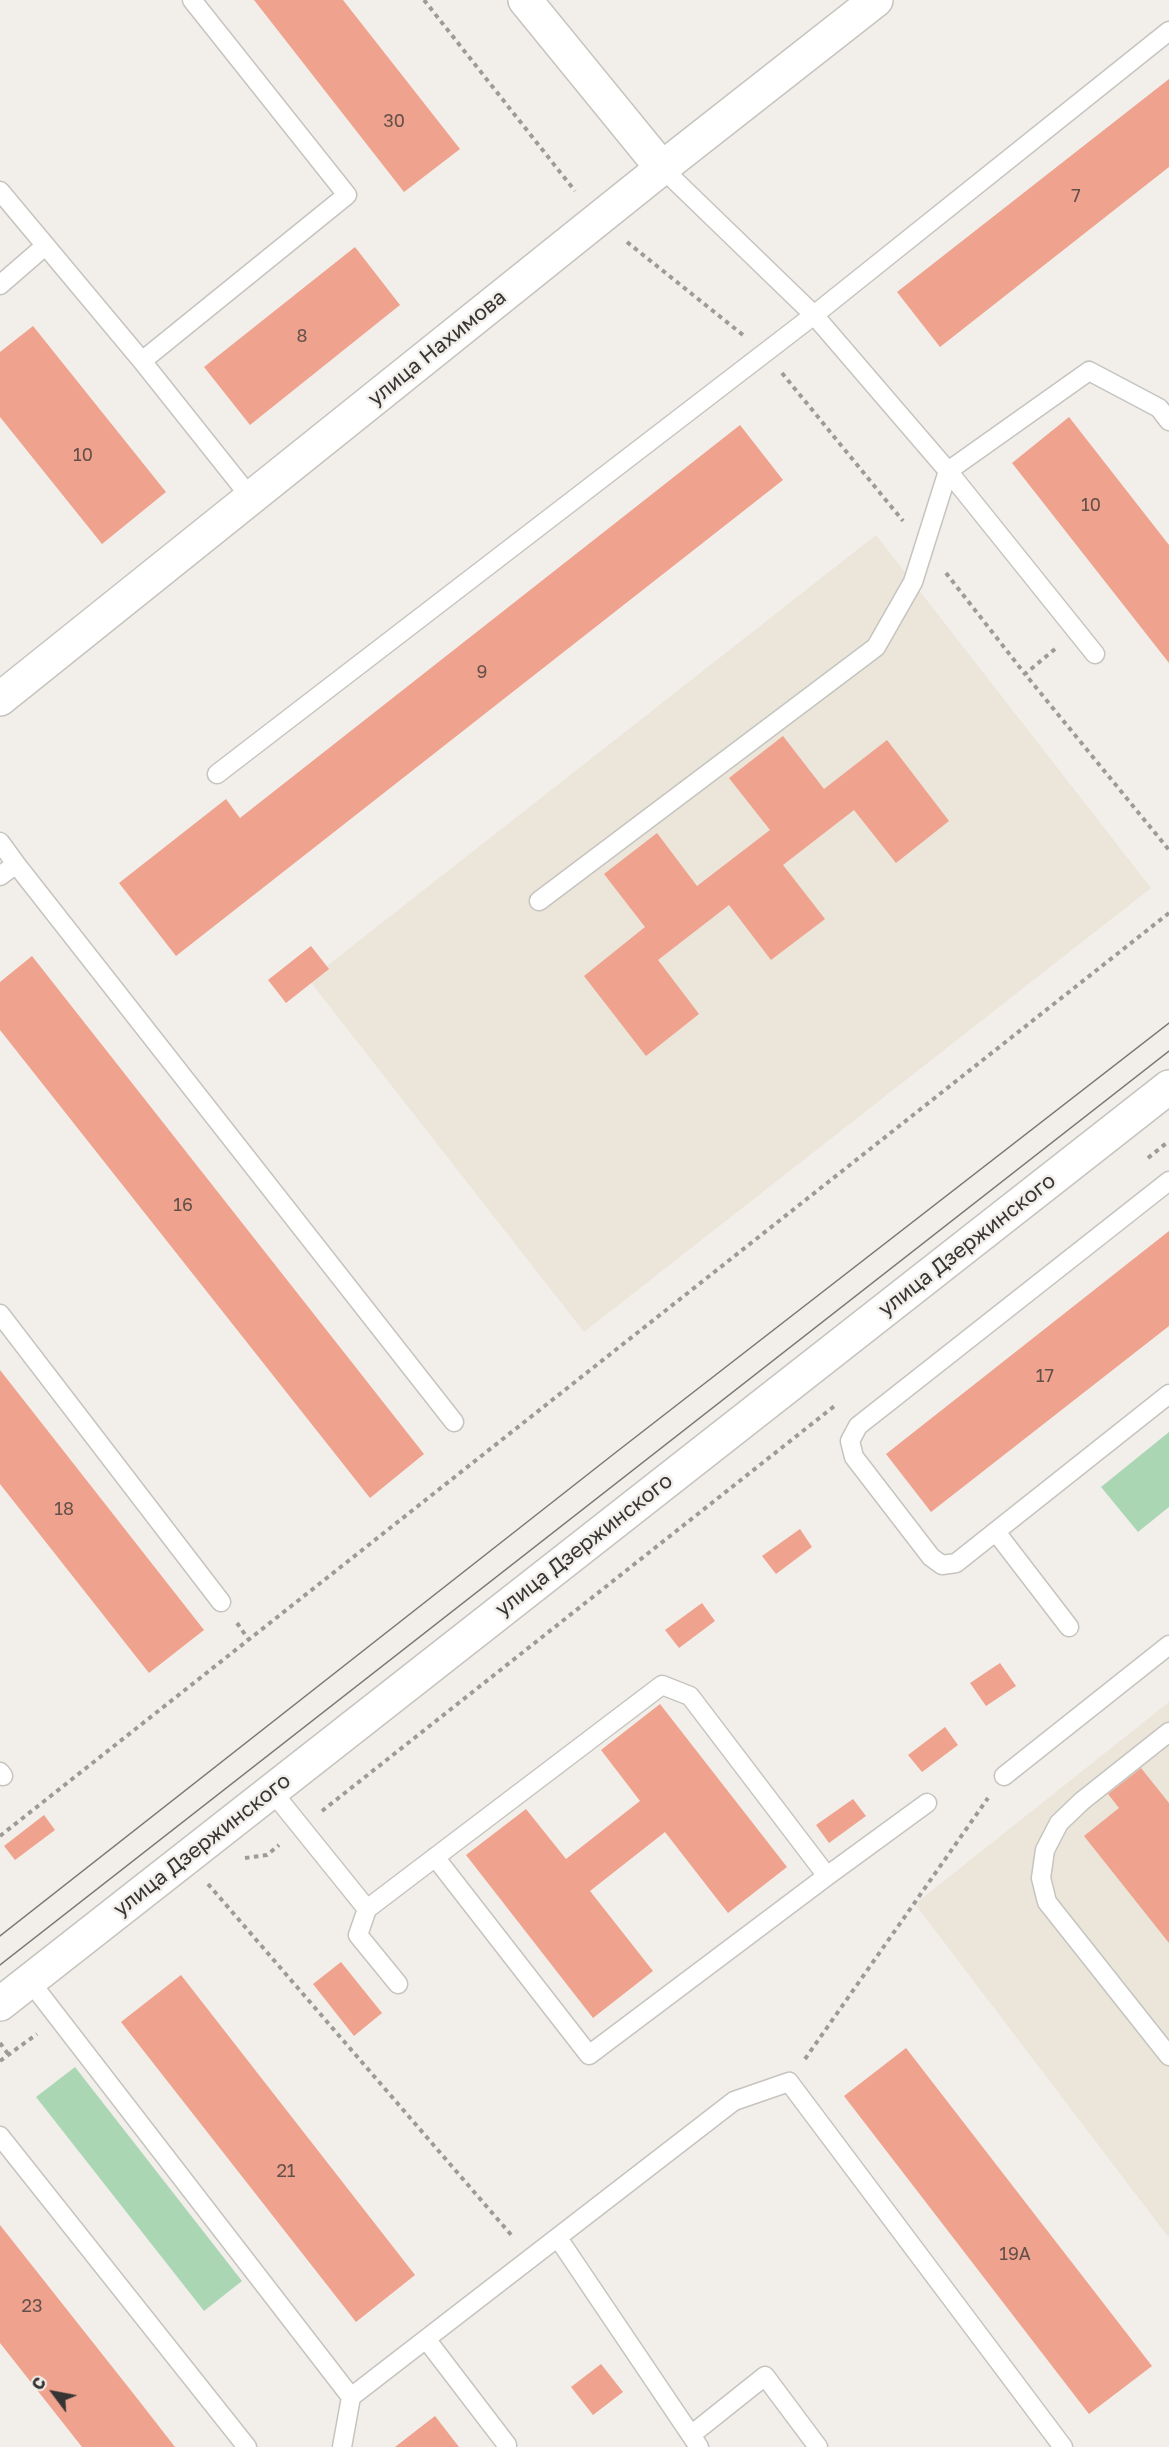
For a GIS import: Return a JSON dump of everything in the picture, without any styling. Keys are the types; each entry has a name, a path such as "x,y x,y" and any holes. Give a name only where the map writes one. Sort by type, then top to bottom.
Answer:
{"main road":[{"path":"525,0 662,168"},
{"name":"улица Нахимова","path":"0,699 597,219 876,0"},
{"name":"улица Дзержинского","path":"0,2004 1169,1087"}],"lane":[{"path":"142,361 347,195 192,0"},
{"path":"217,774 814,315 1169,31"},
{"path":"662,168 814,315 948,471 1095,654"},
{"path":"0,191 142,361 251,498"},
{"path":"0,285 45,246"},
{"path":"538,901 876,647 913,582 948,471 1089,371 1166,410"},
{"path":"0,842 454,1422"},
{"path":"0,876 16,864"},
{"path":"1169,1181 858,1426 850,1441 854,1457 932,1557 942,1565 956,1563 1169,1394"},
{"path":"0,1314 221,1602"},
{"path":"996,1532 1069,1628"},
{"path":"1004,1776 1169,1645"},
{"path":"398,1984 358,1935 367,1909 662,1685 690,1696 827,1876"},
{"path":"1169,1732 1082,1801 1059,1823 1046,1850 1041,1878 1047,1902 1169,2056"},
{"path":"271,1790 367,1909"},
{"path":"435,1857 589,2055 927,1803"},
{"path":"29,1980 351,2397"},
{"path":"342,2447 351,2397 734,2102 789,2082 1063,2447"},
{"path":"0,2136 247,2447"},
{"path":"558,2238 695,2441 765,2376 818,2447"},
{"path":"426,2339 507,2445"}],"path":[{"path":"424,0 597,219 765,352 1169,850"},
{"path":"1026,674 1077,631"},
{"path":"0,1836 1169,913"},
{"path":"1141,1164 1169,1142"},
{"path":"244,1858 267,1855 842,1400"},
{"path":"789,2082 1004,1776"},
{"path":"202,1877 531,2258"},
{"path":"0,2061 60,2019"},
{"path":"0,2043 8,2054"}],"shaded area":[{"path":"876,535 1151,888 584,1332 309,980"},
{"path":"1169,1702 1169,2238 915,1904"}],"green space":[{"path":"1169,1432 1169,1507 1138,1532 1101,1487"},
{"path":"75,2067 242,2281 204,2311 36,2097"}],"building":[{"path":"254,0 343,0 460,149 404,192"},
{"path":"1169,79 1169,167 940,347 897,292"},
{"path":"355,247 400,305 250,425 204,367"},
{"path":"33,326 166,492 102,544 0,417 0,352"},
{"path":"1069,417 1169,545 1169,663 1012,463"},
{"path":"740,425 783,480 176,956 119,883 226,799 240,818"},
{"path":"783,736 824,789 887,740 949,821 896,863 854,810 783,865 825,919 771,960 729,905 658,960 699,1014 646,1056 584,976 645,927 604,874 657,833 697,886 770,830 729,778"},
{"path":"311,946 329,969 286,1003 268,980"},
{"path":"32,956 424,1454 370,1498 0,1030 0,982"},
{"path":"1169,1231 1169,1326 931,1512 886,1454"},
{"path":"0,1370 204,1630 149,1673 0,1484"},
{"path":"800,1529 812,1547 776,1574 762,1556"},
{"path":"702,1603 715,1621 679,1648 665,1630"},
{"path":"1000,1663 1016,1686 986,1706 970,1683"},
{"path":"660,1704 787,1867 728,1913 665,1832 590,1891 653,1971 593,2018 466,1855 526,1809 566,1859 640,1801 601,1750"},
{"path":"945,1727 958,1745 922,1772 908,1755"},
{"path":"1141,1768 1169,1803 1169,1943 1084,1836 1119,1808 1108,1794"},
{"path":"853,1799 866,1816 829,1843 816,1825"},
{"path":"44,1815 55,1830 15,1860 4,1846"},
{"path":"341,1962 382,2013 354,2036 313,1984"},
{"path":"181,1975 415,2275 356,2322 121,2022"},
{"path":"906,2048 1152,2366 1089,2414 844,2096"},
{"path":"0,2225 175,2447 82,2447 0,2343"},
{"path":"601,2364 623,2392 593,2415 571,2387"},
{"path":"435,2416 459,2447 395,2447"}],"tram line":[{"path":"0,1936 615,1453 1169,1023"},
{"path":"0,1965 1169,1051"}]}
